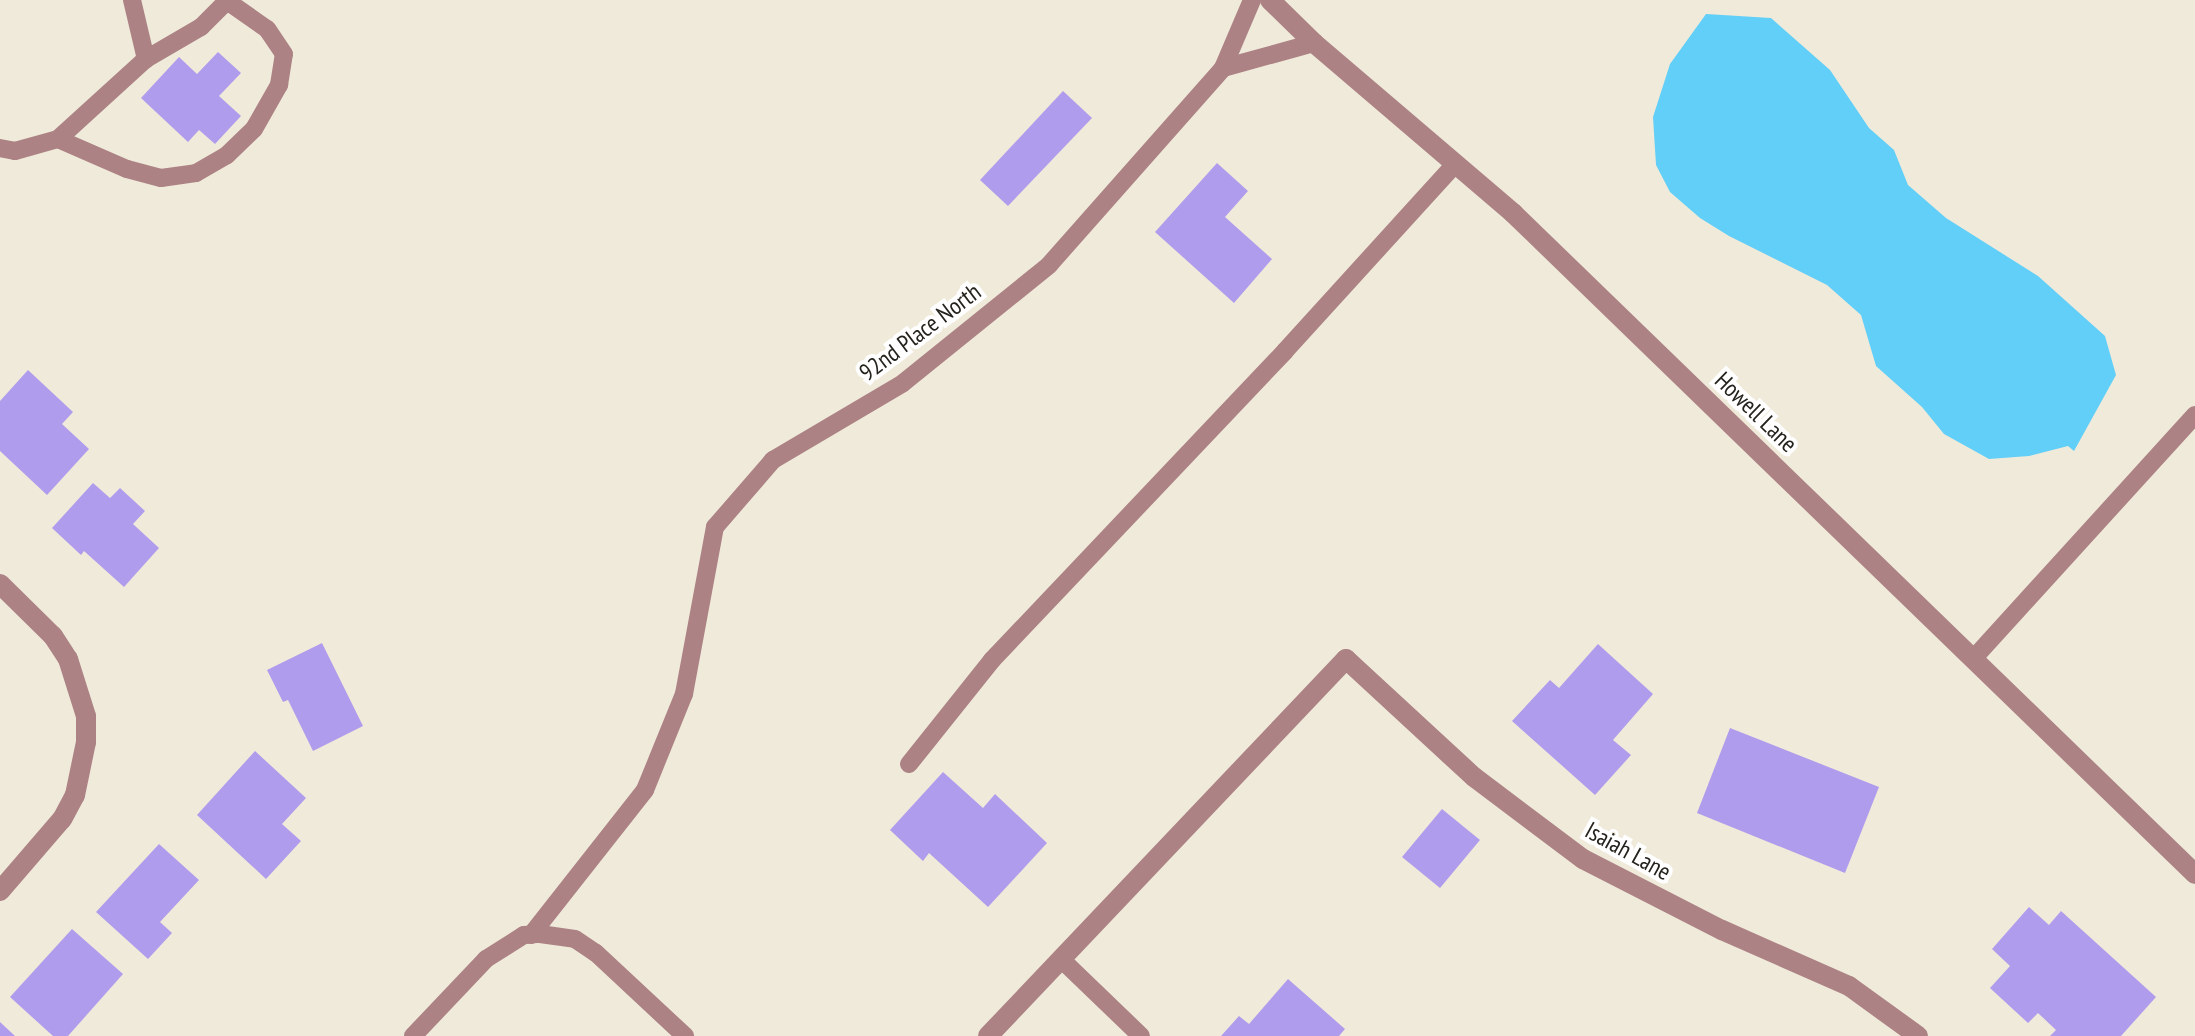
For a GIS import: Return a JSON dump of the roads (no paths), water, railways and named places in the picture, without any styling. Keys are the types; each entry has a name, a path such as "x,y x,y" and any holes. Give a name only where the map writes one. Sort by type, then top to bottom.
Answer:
{"street":[{"name":"Howell Lane","path":"1270,0 1314,43 1513,213 2195,874"},
{"path":"0,584 44,626 68,659 86,716 86,742 75,795 62,819 0,891"},
{"name":"Isaiah Lane","path":"1061,959 1346,659 1474,777 1583,859 1722,930 1849,986 1918,1036"},
{"path":"988,1036 1061,959"}],"lane":[{"path":"132,0 146,59"},
{"path":"0,148 15,151 58,139 146,59 201,27 227,0 267,29 284,54 279,85 260,118 227,155 196,173 161,178 127,169 58,139"},
{"name":"92nd Place North","path":"531,935 645,790 684,694 715,527 773,460 903,383 1049,265 1223,68 1252,0"},
{"path":"1223,68 1314,43"},
{"path":"909,764 992,660 1274,363 1455,164"},
{"path":"1973,659 2195,415"},
{"path":"413,1036 486,959 506,944 531,935 558,934 575,939 596,953 685,1036"},
{"path":"1061,959 1141,1036"}],"water":[{"path":"1706,14 1771,18 1830,70 1869,128 1894,150 1908,185 1946,218 2038,276 2105,336 2116,375 2074,451 2068,446 2029,456 1989,459 1944,434 1922,407 1876,366 1861,315 1827,285 1729,236 1700,218 1670,192 1656,165 1653,117 1670,64"}]}
